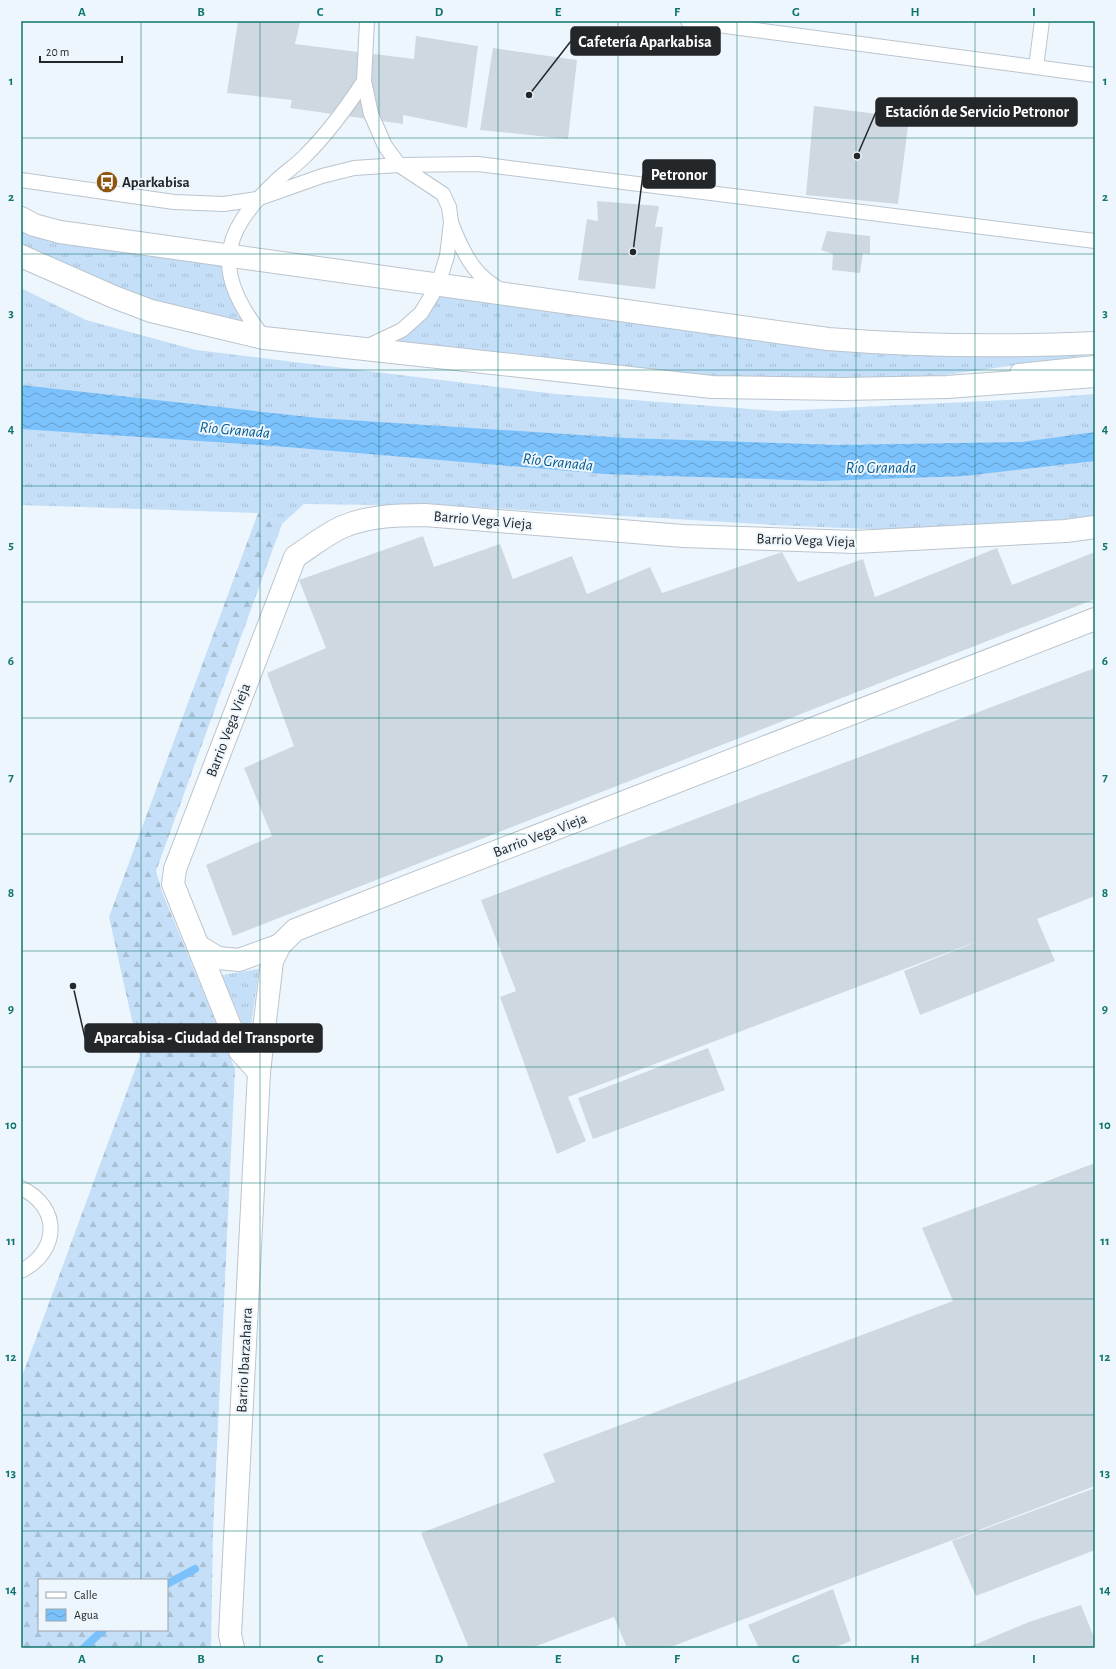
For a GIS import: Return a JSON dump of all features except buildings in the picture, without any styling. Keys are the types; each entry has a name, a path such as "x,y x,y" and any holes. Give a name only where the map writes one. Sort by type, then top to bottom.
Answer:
{"street":[{"path":"21,218 34,225 60,232 828,339 886,343 966,345 1039,346 1095,343"},
{"path":"21,256 114,297 151,311 264,338 712,387 843,389 947,386 1095,376"},
{"name":"Barrio Vega Vieja","path":"258,1072 240,1051 173,884 175,869 295,557 342,527 367,519 394,515 425,515 683,536 855,542 1095,527"},
{"name":"Barrio Vega Vieja","path":"258,1072 272,961 280,945 295,930 1095,619"},
{"name":"Barrio Vega Vieja","path":"198,946 218,958 240,960 280,945"},
{"name":"Barrio Ibarzaharra","path":"233,1648 230,1635 258,1072"}],"lane":[{"path":"362,348 402,330 420,313 438,285 447,256 451,222 449,207 443,194 400,165 385,146 371,114 364,81 367,21"},
{"path":"688,21 707,22 1095,75"},
{"path":"1036,67 1042,21"},
{"path":"264,338 248,318 238,300 231,282 229,255 230,247 238,224 257,199 277,179 306,156 344,112 364,81"},
{"path":"21,180 174,202 224,204 257,199 322,176 354,168 400,165 478,164 1095,241"},
{"path":"451,222 462,249 483,278 508,294"},
{"path":"947,386 995,374 1095,363"},
{"path":"21,1188 32,1193 42,1203 49,1216 51,1229 48,1243 42,1255 32,1266 21,1271"}],"green space":[{"path":"21,218 229,255 231,282 264,338 21,256"},
{"path":"438,285 828,339 1089,355 843,389 712,387 383,340 402,330"},
{"path":"21,288 86,320 196,350 556,394 778,411 1027,399 1095,394 1095,517 909,531 775,525 453,506 304,504 282,524 258,513 21,505"},
{"path":"258,513 282,524 156,871 162,892 235,1069 213,1531 211,1648 21,1648 21,1379 140,1056 109,917"},
{"path":"259,969 249,1040 222,975"}],"water":[{"name":"Río Granada","path":"21,385 318,418 626,438 839,445 1022,442 1095,432 1095,461 964,476 823,481 605,474 275,446 21,429"}],"waterway":[{"path":"168,1583 195,1569"},
{"path":"84,1648 102,1631"}],"place":[{"name":"Cafetería Aparkabisa","path":"529,95"},
{"name":"Estación de Servicio Petronor","path":"857,156"},
{"name":"Aparkabisa","path":"107,182"},
{"name":"Petronor","path":"633,252"},
{"name":"Aparcabisa - Ciudad del Transporte","path":"73,986"}]}
